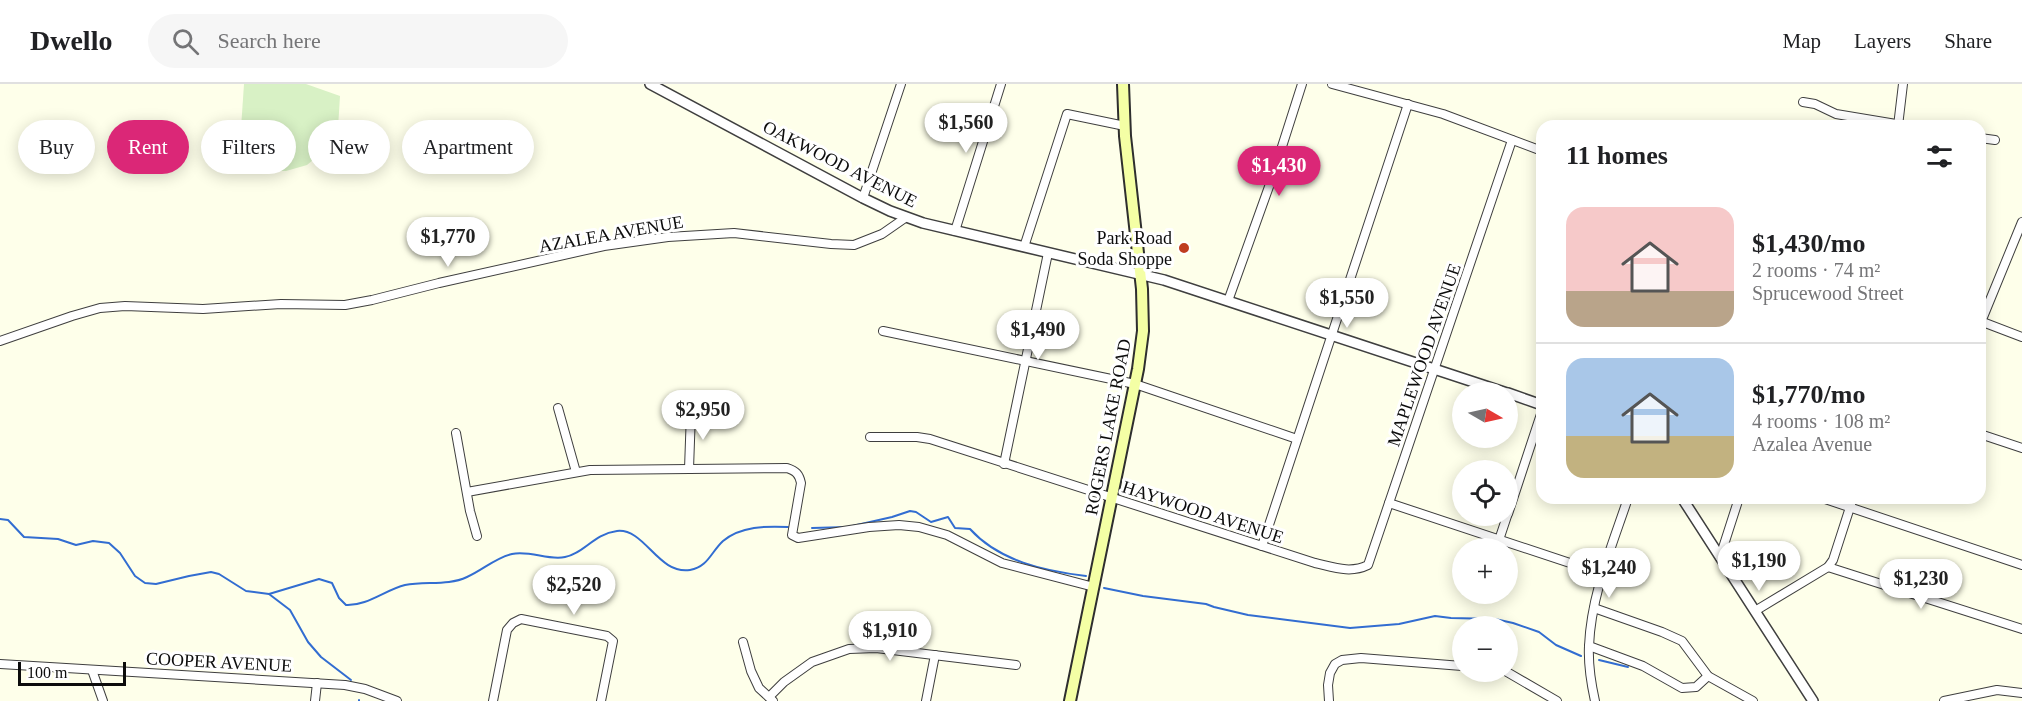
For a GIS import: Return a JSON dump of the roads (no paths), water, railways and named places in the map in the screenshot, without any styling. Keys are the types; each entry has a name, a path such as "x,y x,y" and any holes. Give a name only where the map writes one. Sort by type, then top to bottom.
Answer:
{"main road":[{"name":"ROGERS LAKE ROAD","path":"1070,701 1135,384 1143,331 1141,274 1125,126 1123,84"}],"street":[{"name":"OAKWOOD AVENUE","path":"650,84 862,198 905,218 1141,274 1474,382"},
{"path":"862,198 901,84"},
{"path":"956,231 1001,84"},
{"path":"1228,301 1271,181 1302,84"},
{"path":"1332,84 1443,114 1536,149"},
{"path":"1899,120 1903,84"},
{"path":"1803,102 1815,104 1836,114 1870,120"},
{"path":"1262,546 1408,104"},
{"path":"1024,247 1067,114 1125,126"},
{"path":"1986,139 1995,140"},
{"name":"MAPLEWOOD AVENUE","path":"1353,571 1368,565 1512,140"},
{"name":"AZALEA AVENUE","path":"0,341 100,308 125,306 203,309 280,304 345,305 604,246 668,237 734,233 854,245 882,234 905,218"},
{"path":"1986,310 2022,222"},
{"path":"1004,464 1048,253"},
{"path":"1986,324 2022,337"},
{"path":"883,331 1135,384 1297,439"},
{"name":"OAKWOOD AVENUE","path":"1518,397 1536,403"},
{"path":"558,408 576,472"},
{"path":"689,469 692,412"},
{"path":"1518,482 1536,429"},
{"path":"456,433 477,536"},
{"name":"HAYWOOD AVENUE","path":"870,437 905,436 930,439 1262,546 1353,571"},
{"path":"1986,436 2022,448"},
{"path":"467,492 576,472 787,468 795,471 801,483 792,535 798,538 869,527 898,525 919,527 947,535 1002,563 1094,586"},
{"path":"1389,503 1493,538"},
{"path":"1595,701 1589,670 1589,646 1594,608 1626,504"},
{"path":"1686,504 1813,701"},
{"path":"1719,557 1738,504"},
{"path":"1841,504 2022,565"},
{"path":"1755,611 1828,567 1833,560 1851,504"},
{"path":"1518,546 1603,574"},
{"path":"1828,567 2022,628"},
{"path":"1594,608 1682,641 1708,676 1753,701"},
{"path":"493,701 507,630 521,619 607,636 613,641 601,701"},
{"path":"743,642 751,671 759,688 771,699 784,682 812,662 849,650 876,648 1016,665"},
{"path":"1589,646 1643,666 1682,688 1696,687 1708,676"},
{"path":"926,701 935,655"},
{"path":"1329,701 1330,673 1335,664 1342,660 1361,658 1452,665"},
{"name":"COOPER AVENUE","path":"0,664 317,683 365,689 397,701"},
{"path":"92,670 103,701"},
{"path":"1518,678 1557,701"},
{"path":"315,701 317,683"},
{"path":"1944,701 1997,690 2022,693"}],"waterway":[{"path":"812,528 848,527 910,511 916,512 931,522 948,517 955,528 970,529 994,549 1008,557 1054,571 1086,576"},
{"path":"0,519 8,520 24,537 58,539 76,545 93,541 109,543 120,553 135,576 145,583 156,584 211,572 219,574 246,591 269,594 319,579 332,583 339,598 346,605 361,603 405,585 460,580 512,554 565,557 578,552 595,539 617,531 627,532 636,537 669,566 679,570 690,570 701,566 723,541 738,532 763,527 788,527"},
{"path":"1104,588 1143,596 1206,604 1248,615 1350,628 1399,624 1435,616 1495,619 1539,632 1556,645 1581,656"},
{"path":"269,594 290,610 308,642 321,657 351,680"},
{"path":"1599,660 1628,667"}],"place":[{"name":"Park Road Soda Shoppe","path":"1184,248"}]}
